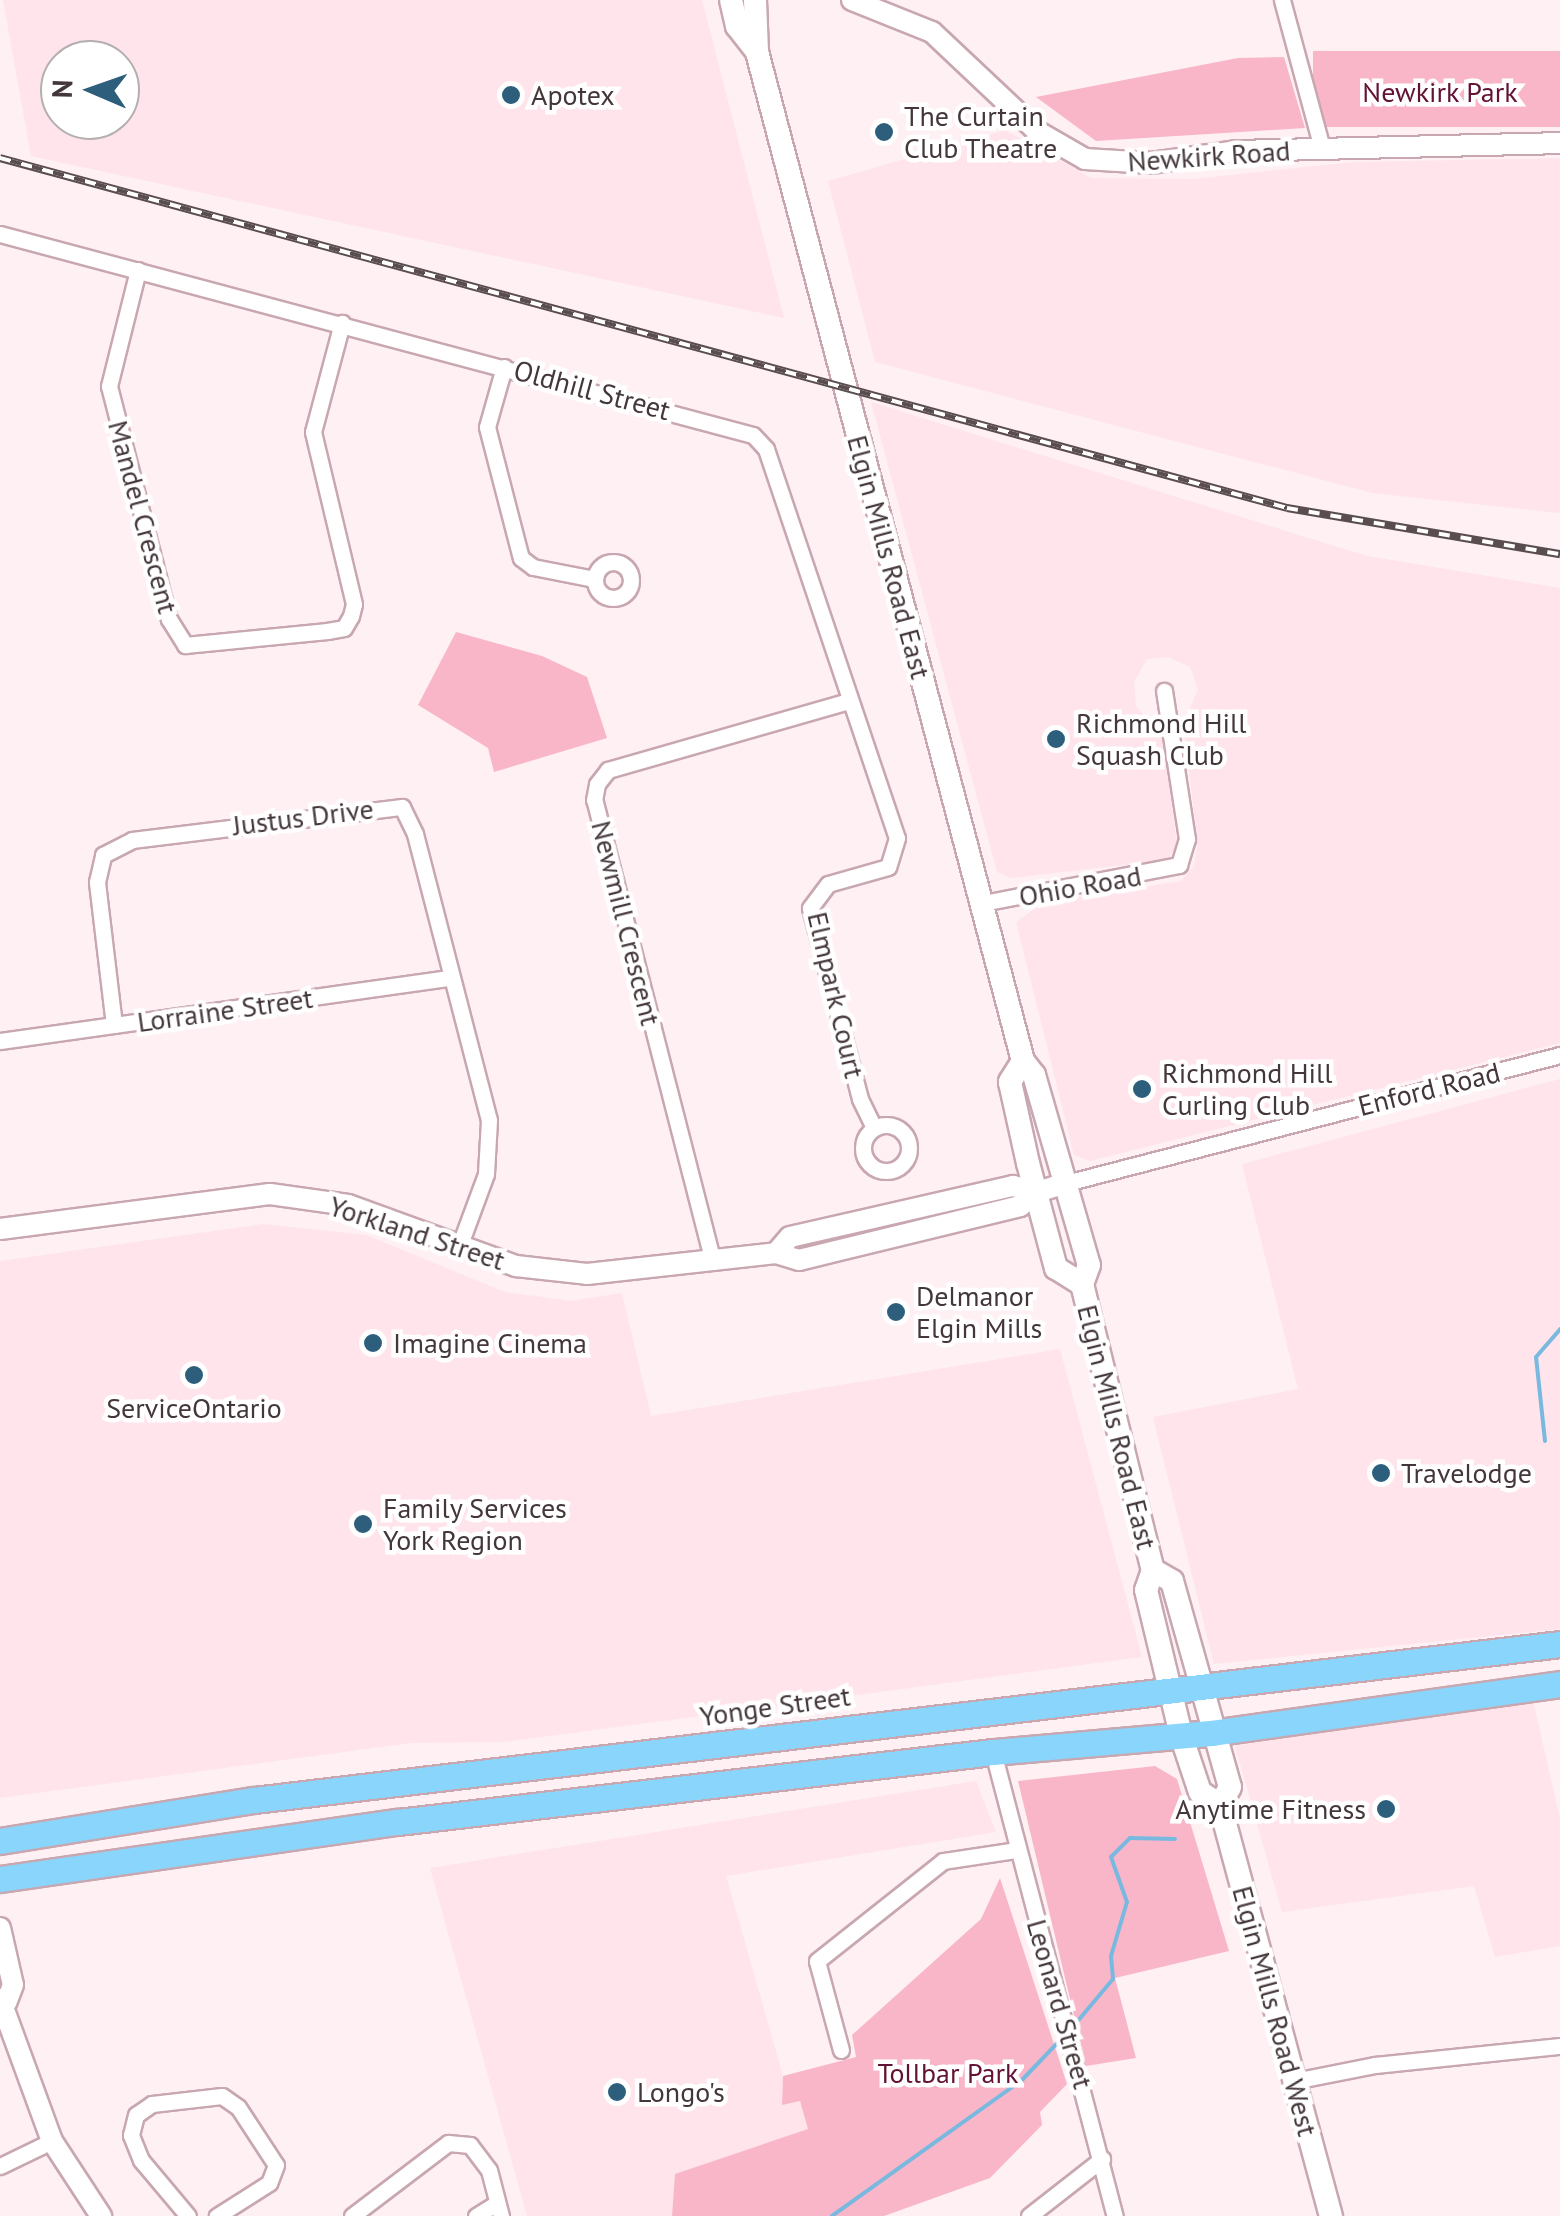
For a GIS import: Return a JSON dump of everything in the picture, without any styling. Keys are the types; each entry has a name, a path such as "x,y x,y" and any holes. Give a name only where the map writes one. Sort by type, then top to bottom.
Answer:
{"main road":[{"name":"Elgin Mills Road East","path":"734,0 738,26 757,52"},
{"name":"Elgin Mills Road East","path":"755,0 757,52 1022,1062 1034,1074 1089,1266 1082,1284 1153,1570 1146,1590 1171,1690"},
{"name":"Elgin Mills Road East","path":"1022,1062 1010,1082 1056,1268 1082,1284"},
{"name":"Elgin Mills Road East","path":"1153,1570 1172,1581 1212,1734"},
{"name":"Yonge Street","path":"0,1840 254,1800 1560,1644"},
{"path":"0,1879 398,1822 993,1752 1212,1734 1560,1684"},
{"name":"Elgin Mills Road West","path":"1171,1690 1200,1792 1220,1805 1331,2216"},
{"name":"Elgin Mills Road West","path":"1212,1734 1230,1787 1220,1805"}],"street":[{"name":"Newkirk Road","path":"852,0 932,32 1038,132 1085,159 1152,163 1322,148 1560,142"},
{"path":"1282,0 1322,148"},
{"name":"Oldhill Street","path":"0,234 753,435 766,449 896,852"},
{"name":"Mandel Crescent","path":"138,270 109,386 170,619 185,645 328,632 344,628 351,616 354,604 313,432 342,323"},
{"path":"504,368 487,427 522,558 534,568 595,580"},
{"name":"Ohio Road","path":"983,903 1179,865 1187,838 1164,691"},
{"name":"Newmill Crescent","path":"713,1262 594,800 597,784 608,770 848,701"},
{"name":"Justus Drive","path":"114,1025 97,870 116,846 182,833 402,807 415,834 489,1120 486,1174 459,1246"},
{"name":"Elmpark Court","path":"874,1128 860,1099 810,908 828,884 888,867 896,852"},
{"name":"Lorraine Street","path":"0,1040 451,978"},
{"name":"Enford Road","path":"1066,1183 1560,1056"},
{"name":"Yorkland Street","path":"0,1230 270,1194 348,1205 516,1266 586,1274 776,1253 790,1237 1013,1186 1036,1192 1066,1183"},
{"name":"Leonard Street","path":"993,1752 1115,2216"},
{"path":"841,2050 817,1961 943,1861 1016,1850"},
{"path":"0,1928 13,1984 3,2001 52,2141 101,2216"},
{"path":"1294,2081 1375,2065 1560,2046"},
{"path":"188,2216 141,2160 131,2135 136,2114 152,2104 222,2096 238,2107 276,2165 269,2183 217,2216"},
{"path":"0,2166 52,2141"},
{"path":"352,2216 448,2142 470,2145 489,2170 499,2209 476,2216"},
{"path":"1029,2216 1102,2160"}],"shaded area":[{"path":"3,0 702,0 784,318 31,156"},
{"path":"1005,130 1091,178 1193,179 1353,162 1560,158 1560,513 1372,493 875,362 828,181"},
{"path":"871,402 1367,556 1560,588 1560,1043 1090,1161 1074,1155 1016,922 1043,903 1181,881 1194,866 1198,842 1183,726 1198,689 1190,667 1168,657 1147,659 1134,682 1136,706 1163,740 1177,845 1167,860 1011,878 997,872"},
{"path":"1560,1079 1560,1629 1214,1664 1153,1417 1298,1389 1242,1164"},
{"path":"263,1224 366,1235 505,1292 571,1301 622,1293 651,1416 1060,1349 1142,1657 505,1742 411,1743 0,1798 0,1261"},
{"path":"1533,1700 1560,1819 1560,1946 1495,1957 1474,1886 1282,1912 1235,1746"},
{"path":"976,1781 996,1832 726,1876 783,2076 782,2104 800,2101 809,2129 676,2174 672,2216 527,2216 430,1868"}],"green space":[{"name":"Newkirk Park","path":"1313,51 1560,51 1560,127 1313,127"},
{"path":"1284,57 1305,128 1096,141 1036,97 1238,58"},
{"path":"456,632 542,656 587,677 607,738 494,772 488,748 418,705"},
{"path":"1155,1766 1177,1779 1229,1951 1115,1978 1136,2058 1086,2066 1018,1781"},
{"name":"Tollbar Park","path":"1000,1878 1067,2084 1040,2112 1042,2125 990,2178 884,2216 672,2216 675,2174 808,2129 800,2101 782,2105 783,2076 856,2057 852,2035 981,1919"}],"waterway":[{"path":"1545,1441 1536,1357 1560,1329"},
{"path":"1071,2029 1113,1979 1111,1956 1127,1902 1111,1857 1130,1838 1175,1839"},
{"path":"832,2216 1022,2080 1064,2036"}],"railway":[{"path":"0,158 1287,508 1560,554"}],"place":[{"name":"Apotex","path":"511,95"},
{"name":"The Curtain Club Theatre","path":"884,132"},
{"name":"Richmond Hill Squash Club","path":"1056,739"},
{"name":"Richmond Hill Curling Club","path":"1142,1089"},
{"name":"Delmanor Elgin Mills","path":"896,1312"},
{"name":"Imagine Cinema","path":"373,1343"},
{"name":"ServiceOntario","path":"194,1375"},
{"name":"Travelodge","path":"1381,1473"},
{"name":"Family Services York Region","path":"363,1524"},
{"name":"Anytime Fitness","path":"1386,1809"},
{"name":"Longo's","path":"617,2092"}]}
